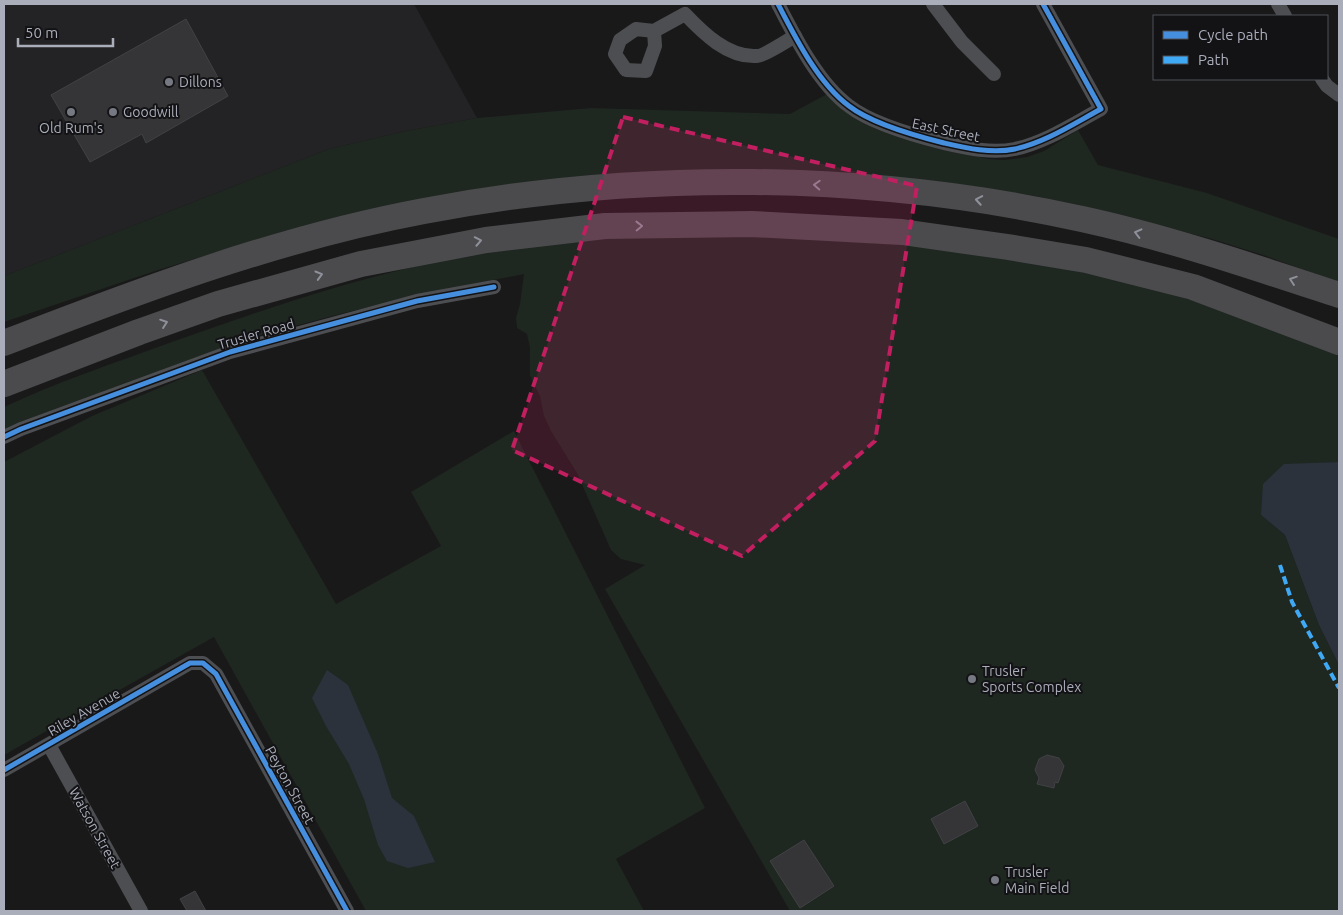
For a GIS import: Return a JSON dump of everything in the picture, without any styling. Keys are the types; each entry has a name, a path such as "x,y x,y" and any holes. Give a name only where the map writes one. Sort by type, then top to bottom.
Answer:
{"highway":[{"path":"4,343 115,300 215,265 353,226 495,199 579,189 678,184 778,182 929,193 1080,218 1155,237 1244,263 1339,296"},
{"path":"4,384 218,304 360,264 486,240 605,226 752,224 902,232 1086,260 1193,287 1339,342"},
{"path":"4,332 115,300"},
{"path":"4,396 139,332"}],"street":[{"name":"East Street","path":"778,4 814,67 836,94 849,106 912,136 994,151 1014,149 1038,142 1101,109 1043,4"},
{"path":"933,4 962,42 994,74"},
{"path":"1278,4 1284,15"},
{"path":"654,31 685,14 702,32 730,52 758,56 795,36"},
{"path":"1323,80 1327,86 1339,95"},
{"name":"Trusler Road","path":"4,438 21,429 230,352 417,301 494,287"},
{"name":"Riley Avenue","path":"4,770 190,663 203,663 212,671"},
{"name":"Peyton Street","path":"212,671 221,682 347,911"},
{"name":"Watson Street","path":"49,745 141,911"}],"highlighted area":[{"path":"623,117 917,186 875,441 742,556 512,450"}],"shaded area":[{"path":"5,4 414,4 477,118 406,131 329,149 4,276"},
{"path":"827,94 872,126 898,137 988,159 1004,160 1027,157 1044,151 1078,130 1098,165 1207,193 1339,239 1339,283 1263,255 1212,239 1074,204 1029,195 969,187 816,173 285,231 152,272 4,322 4,276 329,149 406,131 477,118 592,108 790,114"},
{"path":"620,237 839,237 1000,255 1134,283 1201,303 1339,350 1339,462 1284,465 1261,515 1285,535 1319,625 1339,665 1339,911 790,911 605,589 645,565 621,559 611,550 577,473 544,416 540,396 530,376 530,348 527,334 517,328 516,318 524,274 432,292 257,336 4,431 4,407 24,398 107,365 296,300 392,272 449,259 498,251"},
{"path":"202,370 336,604 441,546 411,492 514,431 705,808 616,859 644,911 366,911 214,637 4,755 4,462 92,416"},
{"path":"1339,462 1339,665 1319,625 1285,535 1261,515 1263,484 1284,464"},
{"path":"327,670 348,685 378,754 392,798 414,816 435,862 408,868 387,861 378,845 364,799 349,764 312,698"}],"building":[{"path":"186,19 228,96 146,143 142,134 90,162 51,95"},
{"path":"1047,755 1059,758 1064,766 1058,783 1055,782 1054,788 1037,784 1039,778 1035,770 1039,759"},
{"path":"965,801 978,826 944,844 931,819"},
{"path":"804,840 834,886 800,908 770,861"},
{"path":"195,891 206,911 187,911 180,899"}],"marked path":[{"path":"1280,565 1292,602 1339,688"}],"cycle path":[{"path":"778,4 817,72 827,85 849,106 895,129 944,143 988,151 1015,149 1038,142 1101,109 1043,4"},
{"path":"4,437 21,429 230,352 417,301 494,287"},
{"path":"4,770 190,663 203,663 216,674 347,911"}],"place":[{"name":"Dillons","path":"169,82"},
{"name":"Old Rum's","path":"71,112"},
{"name":"Goodwill","path":"113,112"},
{"name":"Trusler Sports Complex","path":"972,679"},
{"name":"Trusler Main Field","path":"995,880"}]}
